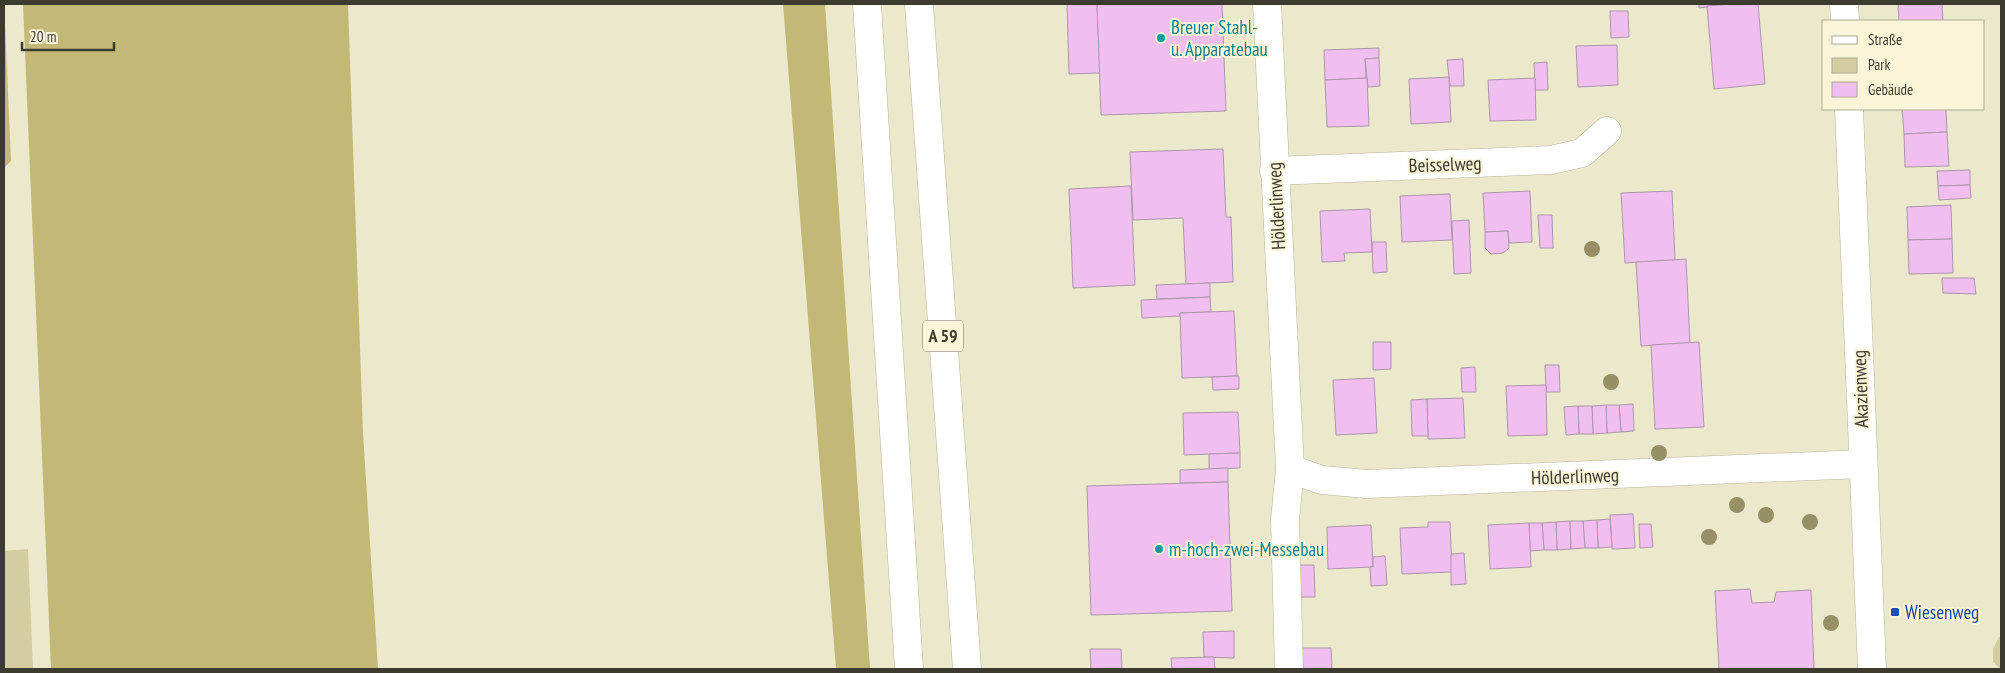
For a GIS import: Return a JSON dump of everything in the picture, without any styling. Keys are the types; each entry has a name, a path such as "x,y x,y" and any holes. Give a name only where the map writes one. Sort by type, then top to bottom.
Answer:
{"main road":[{"path":"866,4 909,669"},
{"name":"A 59","path":"919,4 967,669"},
{"name":"Hölderlinweg","path":"1267,4 1290,469 1285,520 1289,669"},
{"path":"1844,4 1845,20"},
{"name":"Akazienweg","path":"1849,110 1872,669"},
{"name":"Beisselweg","path":"1274,171 1551,160 1582,153 1607,131"},
{"name":"Hölderlinweg","path":"1290,469 1322,480 1366,484 1863,464"}],"green space":[{"path":"28,549 33,669 4,669 4,551"},
{"path":"1999,637 2001,637 2001,669 1993,662 1993,649"}],"shaded area":[{"path":"4,4 11,161 4,168"},
{"path":"23,4 348,4 363,433 378,669 51,669"},
{"path":"783,4 825,4 870,669 836,669"}],"building":[{"path":"1067,4 1097,4 1100,73 1069,74"},
{"name":"Breuer Stahl- u. Apparatebau","path":"1097,4 1222,4 1226,111 1101,115"},
{"path":"1699,4 1731,4 1699,8"},
{"path":"1758,4 1765,84 1714,89 1707,6"},
{"path":"1898,4 1942,4 1943,20 1899,20"},
{"path":"1610,11 1628,11 1629,37 1611,38"},
{"path":"1617,45 1618,85 1578,87 1576,46"},
{"path":"1379,48 1379,58 1365,59 1366,78 1325,80 1324,50"},
{"path":"1379,58 1380,86 1368,87 1365,59"},
{"path":"1463,59 1464,86 1450,86 1447,60"},
{"path":"1547,62 1548,90 1535,90 1534,63"},
{"path":"1449,77 1451,122 1411,124 1409,79"},
{"path":"1367,78 1369,126 1327,127 1325,80"},
{"path":"1535,78 1536,120 1490,121 1488,80"},
{"path":"1902,110 1946,110 1947,132 1904,134"},
{"path":"1947,132 1949,166 1905,167 1904,134"},
{"path":"1223,149 1226,217 1231,217 1233,282 1186,284 1183,218 1133,220 1130,152"},
{"path":"1970,170 1970,185 1938,186 1937,171"},
{"path":"1970,185 1971,198 1939,200 1938,186"},
{"path":"1131,186 1135,285 1073,288 1069,189"},
{"path":"1530,191 1532,242 1509,243 1508,231 1485,232 1483,193"},
{"path":"1672,191 1675,260 1625,263 1621,193"},
{"path":"1450,194 1452,240 1402,242 1400,196"},
{"path":"1951,205 1952,239 1908,240 1907,207"},
{"path":"1370,209 1372,252 1344,253 1345,261 1322,262 1320,211"},
{"path":"1538,215 1552,215 1553,248 1540,248"},
{"path":"1469,220 1471,273 1454,274 1452,221"},
{"path":"1508,231 1509,248 1503,253 1491,254 1485,248 1485,232"},
{"path":"1952,239 1953,273 1909,274 1908,240"},
{"path":"1372,242 1386,242 1387,272 1373,273"},
{"path":"1686,259 1690,343 1641,346 1636,262"},
{"path":"1942,278 1974,278 1976,294 1943,293"},
{"path":"1210,283 1210,297 1157,299 1156,285"},
{"path":"1210,297 1211,312 1180,313 1180,316 1142,318 1141,300"},
{"path":"1234,311 1237,376 1182,378 1180,313"},
{"path":"1373,342 1391,342 1391,369 1373,370"},
{"path":"1699,342 1704,427 1655,429 1651,345"},
{"path":"1545,365 1559,365 1560,392 1546,392"},
{"path":"1475,367 1476,392 1462,392 1461,368"},
{"path":"1239,376 1239,389 1213,390 1212,377"},
{"path":"1374,378 1377,433 1336,435 1333,380"},
{"path":"1546,385 1547,435 1508,436 1506,386"},
{"path":"1463,398 1465,438 1428,439 1427,399"},
{"path":"1427,399 1428,436 1412,436 1411,400"},
{"path":"1633,404 1634,431 1621,432 1619,405"},
{"path":"1606,405 1619,405 1621,432 1607,433"},
{"path":"1606,405 1607,433 1593,434 1592,406"},
{"path":"1578,406 1592,406 1593,434 1579,434"},
{"path":"1578,406 1579,434 1566,435 1564,407"},
{"path":"1238,412 1240,453 1184,455 1183,413"},
{"path":"1240,453 1240,468 1209,469 1209,454"},
{"path":"1228,468 1228,482 1180,483 1180,470"},
{"name":"m-hoch-zwei-Messebau","path":"1228,482 1232,611 1091,615 1087,486"},
{"path":"1633,514 1635,548 1612,549 1610,515"},
{"path":"1610,519 1612,547 1598,548 1597,520"},
{"path":"1597,520 1598,548 1585,548 1583,521"},
{"path":"1570,521 1571,549 1557,550 1556,522"},
{"path":"1570,521 1583,521 1585,548 1571,549"},
{"path":"1428,522 1450,522 1452,572 1402,574 1400,528 1428,527"},
{"path":"1556,522 1557,550 1544,550 1542,523"},
{"path":"1529,523 1542,523 1544,550 1530,551"},
{"path":"1529,523 1531,567 1490,569 1488,525"},
{"path":"1639,524 1651,524 1653,547 1640,548"},
{"path":"1371,525 1373,567 1328,569 1327,527"},
{"path":"1464,553 1466,584 1451,585 1451,554"},
{"path":"1385,556 1387,585 1371,586 1370,567 1373,567 1373,557"},
{"path":"1297,565 1314,565 1315,597 1298,597"},
{"path":"1750,589 1752,603 1774,602 1776,592 1811,590 1814,669 1719,669 1715,591"},
{"path":"1234,631 1234,658 1204,657 1203,632"},
{"path":"1301,648 1331,648 1332,669 1301,669"},
{"path":"1090,649 1121,649 1122,669 1091,669"},
{"path":"1214,657 1215,669 1172,669 1171,658"}],"place":[{"name":"Breuer Stahl- u. Apparatebau","path":"1161,38"},
{"name":"m-hoch-zwei-Messebau","path":"1159,549"},
{"name":"Wiesenweg","path":"1895,612"}]}
